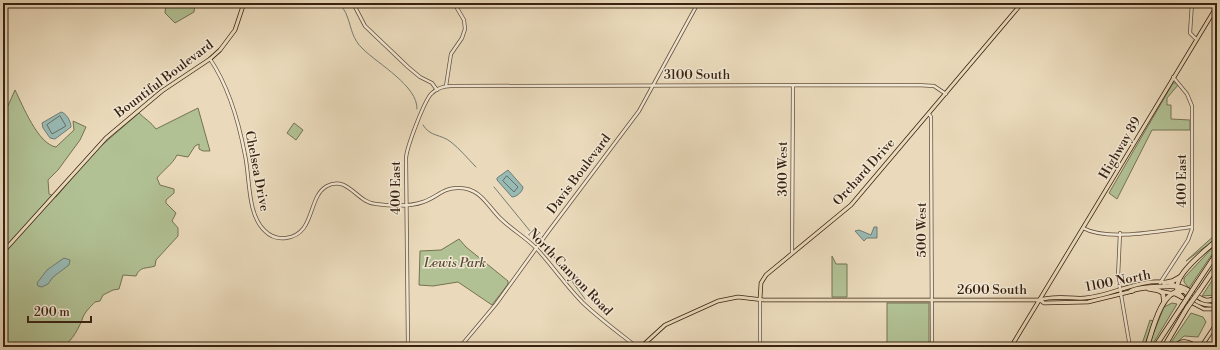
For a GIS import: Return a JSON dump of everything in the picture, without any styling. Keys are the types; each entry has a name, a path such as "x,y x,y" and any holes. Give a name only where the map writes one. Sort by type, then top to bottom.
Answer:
{"highway":[{"path":"1164,303 1177,290 1182,276 1191,263 1217,240"},
{"path":"1155,347 1217,253"},
{"path":"1164,347 1187,308 1217,265"},
{"path":"1162,283 1173,281 1182,276"},
{"path":"1131,291 1145,287 1177,290 1186,289 1204,300 1212,300 1217,297"},
{"path":"1147,347 1164,303 1164,295 1156,290"},
{"path":"1177,290 1182,297"},
{"path":"1175,347 1180,342 1185,341 1197,347"}],"main road":[{"name":"Bountiful Boulevard","path":"3,252 106,138 162,91 210,59 223,47 232,35 239,20 244,3"},
{"name":"Orchard Drive","path":"760,299 760,285 763,278 851,205 1022,3"},
{"name":"Highway 89","path":"1012,347 1120,168 1173,76 1217,6"},
{"name":"1100 North","path":"1040,300 1087,298 1142,284 1162,283 1201,304 1217,305"},
{"name":"2600 South","path":"760,299 1040,300 1044,303 1085,303 1131,291 1177,290"},
{"path":"642,347 657,331 669,323 718,301 738,297 760,299"},
{"path":"1182,297 1201,308 1217,309"},
{"path":"1201,347 1217,323"}],"street":[{"path":"352,3 367,29 413,71 432,83 437,90 446,86 451,54 462,38 465,29 463,18 454,3"},
{"name":"Davis Boulevard","path":"460,347 487,315 639,111 698,3"},
{"path":"1192,3 1190,33 1196,39"},
{"name":"Chelsea Drive","path":"210,59 222,80 232,108 245,155 254,214 261,227 268,234 283,238 298,233 306,224 320,192 324,188 334,183 346,185 363,200 371,204 406,205"},
{"name":"400 East","path":"1162,283 1189,238 1192,227 1192,106 1187,94 1173,76"},
{"name":"300 West","path":"792,253 793,85"},
{"name":"3100 South","path":"446,86 930,85 937,87 946,94"},
{"name":"400 East","path":"408,347 406,205 407,152 429,98 437,90"},
{"name":"500 West","path":"929,114 931,117 932,347"},
{"name":"North Canyon Road","path":"406,205 424,202 448,189 467,189 482,197 498,216 536,249 582,302 637,347"},
{"path":"1083,228 1095,233 1149,234 1192,227"},
{"path":"1120,233 1118,275 1130,347"},
{"path":"760,299 760,347"}],"green space":[{"path":"166,3 195,3 194,12 175,23 165,13"},
{"path":"1173,83 1178,85 1167,98 1167,105 1171,105 1171,119 1190,120 1190,130 1152,130 1117,199 1109,193"},
{"path":"15,90 37,132 49,144 56,147 74,130 73,121 86,127 80,140 58,170 48,180 49,194 56,197 94,152 139,113 156,129 198,108 210,151 203,151 199,149 199,144 195,146 188,157 177,155 173,162 157,178 160,185 174,189 174,193 166,200 166,203 176,213 172,221 178,228 178,236 156,260 155,266 141,269 136,276 123,275 119,289 103,295 100,301 95,302 88,309 72,338 62,347 3,347 3,117"},
{"path":"294,123 303,130 296,140 287,133"},
{"path":"1217,233 1217,237 1213,241 1186,261"},
{"name":"Lewis Park","path":"459,239 466,247 508,281 508,284 492,305 458,282 433,286 419,285 420,251 441,250"},
{"path":"1217,243 1217,247 1189,288 1184,282 1184,278"},
{"path":"832,256 836,264 847,264 847,297 832,297"},
{"path":"1217,273 1216,295 1202,296"},
{"path":"887,303 929,303 929,347 887,347"},
{"path":"1172,303 1177,304 1151,347 1148,347 1164,307"},
{"path":"1191,313 1203,317 1206,322 1198,337 1184,336 1172,347 1168,347"},
{"path":"1150,320 1153,321 1144,347 1141,347"}],"water":[{"path":"61,112 68,118 71,127 55,139 50,138 43,128 42,123"},
{"path":"508,170 523,187 519,194 514,197 512,197 497,180 497,178"},
{"path":"874,227 877,227 877,238 867,238 864,241 855,231 859,230 871,235"},
{"path":"64,258 70,260 69,265 53,277 48,284 42,287 38,286 37,283 47,270"}],"waterway":[{"path":"339,3 346,14 353,34 359,45 404,84 416,100 417,109"},
{"path":"811,3 817,8"},
{"path":"423,125 432,134 447,139 451,142 476,167"},
{"path":"494,187 530,231 539,238"},
{"path":"546,246 585,299"}]}
